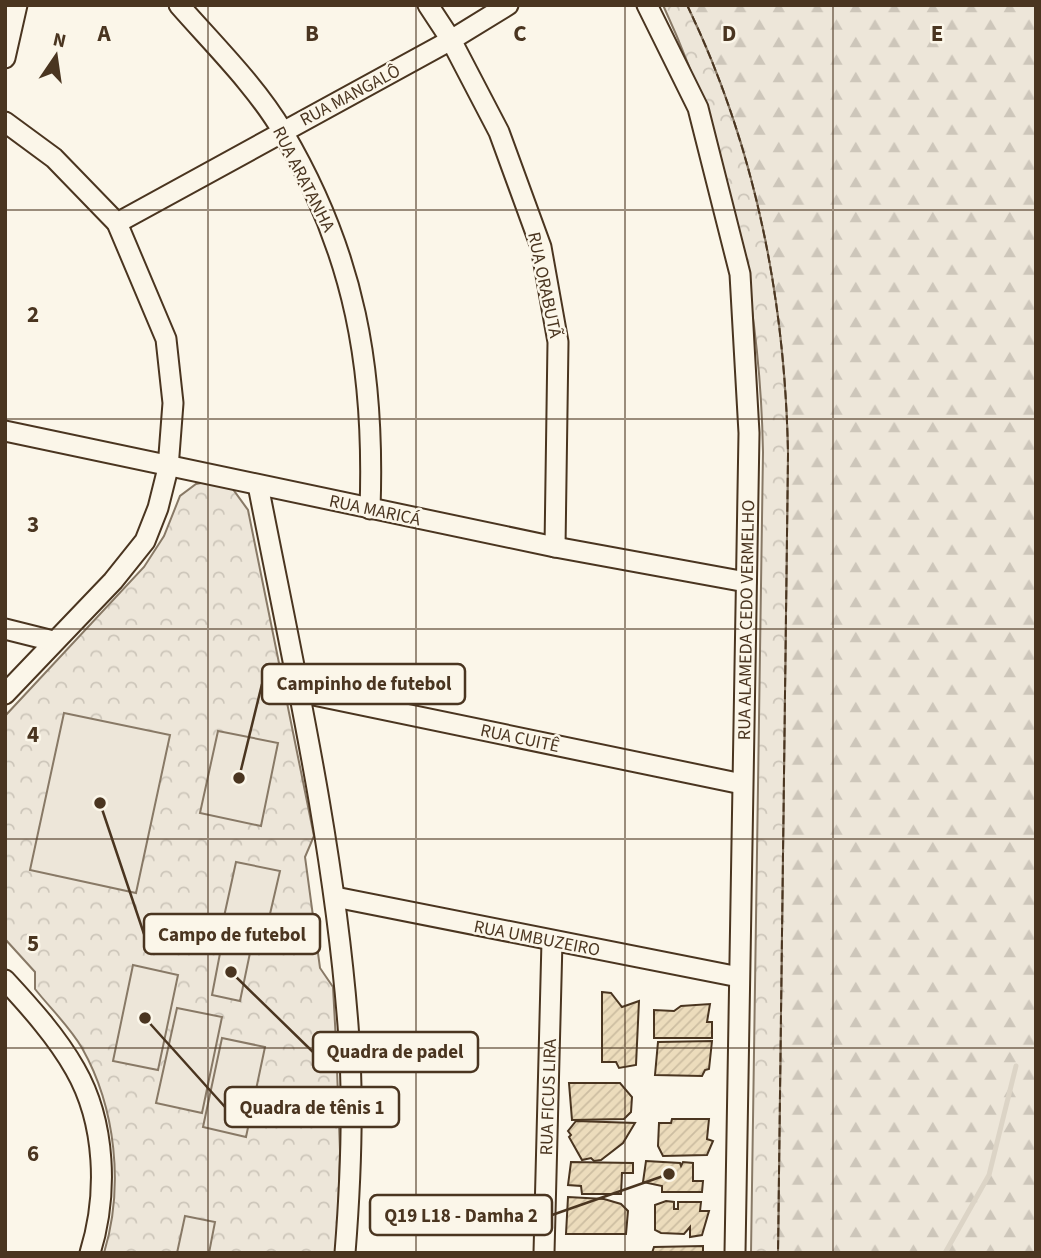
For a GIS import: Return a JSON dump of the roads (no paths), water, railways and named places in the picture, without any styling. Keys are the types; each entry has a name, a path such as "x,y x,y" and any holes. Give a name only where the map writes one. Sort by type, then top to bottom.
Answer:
{"street":[{"path":"5,58 16,5"},
{"name":"RUA ARATANHA","path":"179,5 282,131 323,209 350,284 368,383 372,454 370,509"},
{"name":"RUA ORABUTÃ","path":"428,5 452,40 499,132 541,247 558,342 555,547"},
{"name":"RUA MANGALÔ","path":"117,223 452,40 508,5"},
{"name":"RUA ALAMEDA CEDO VERMELHO","path":"647,5 698,108 740,274 749,433 735,1253"},
{"path":"5,122 54,158 117,223 166,339 173,403 168,468 158,508 145,541 113,582 53,641 5,694"},
{"name":"RUA MARICÁ","path":"5,431 168,468 555,547 746,582"},
{"path":"258,485 299,692 335,897 348,1027 350,1196 345,1253"},
{"path":"5,629 53,641"},
{"name":"RUA CUITÊ","path":"299,692 742,784"},
{"name":"RUA UMBUZEIRO","path":"335,897 739,977"},
{"name":"RUA FICUS LIRA","path":"544,1253 552,941"},
{"path":"5,979 36,1014 76,1070 97,1129 103,1179 97,1228 90,1253"}],"waterway":[{"path":"945,1253 989,1175 1016,1066"}],"place":[{"name":"Campinho de futebol","path":"239,778"},
{"name":"Campo de futebol","path":"100,803"},
{"name":"Quadra de padel","path":"231,972"},
{"name":"Quadra de tênis 1","path":"145,1018"},
{"name":"Q19 L18 - Damha 2","path":"669,1174"}]}
